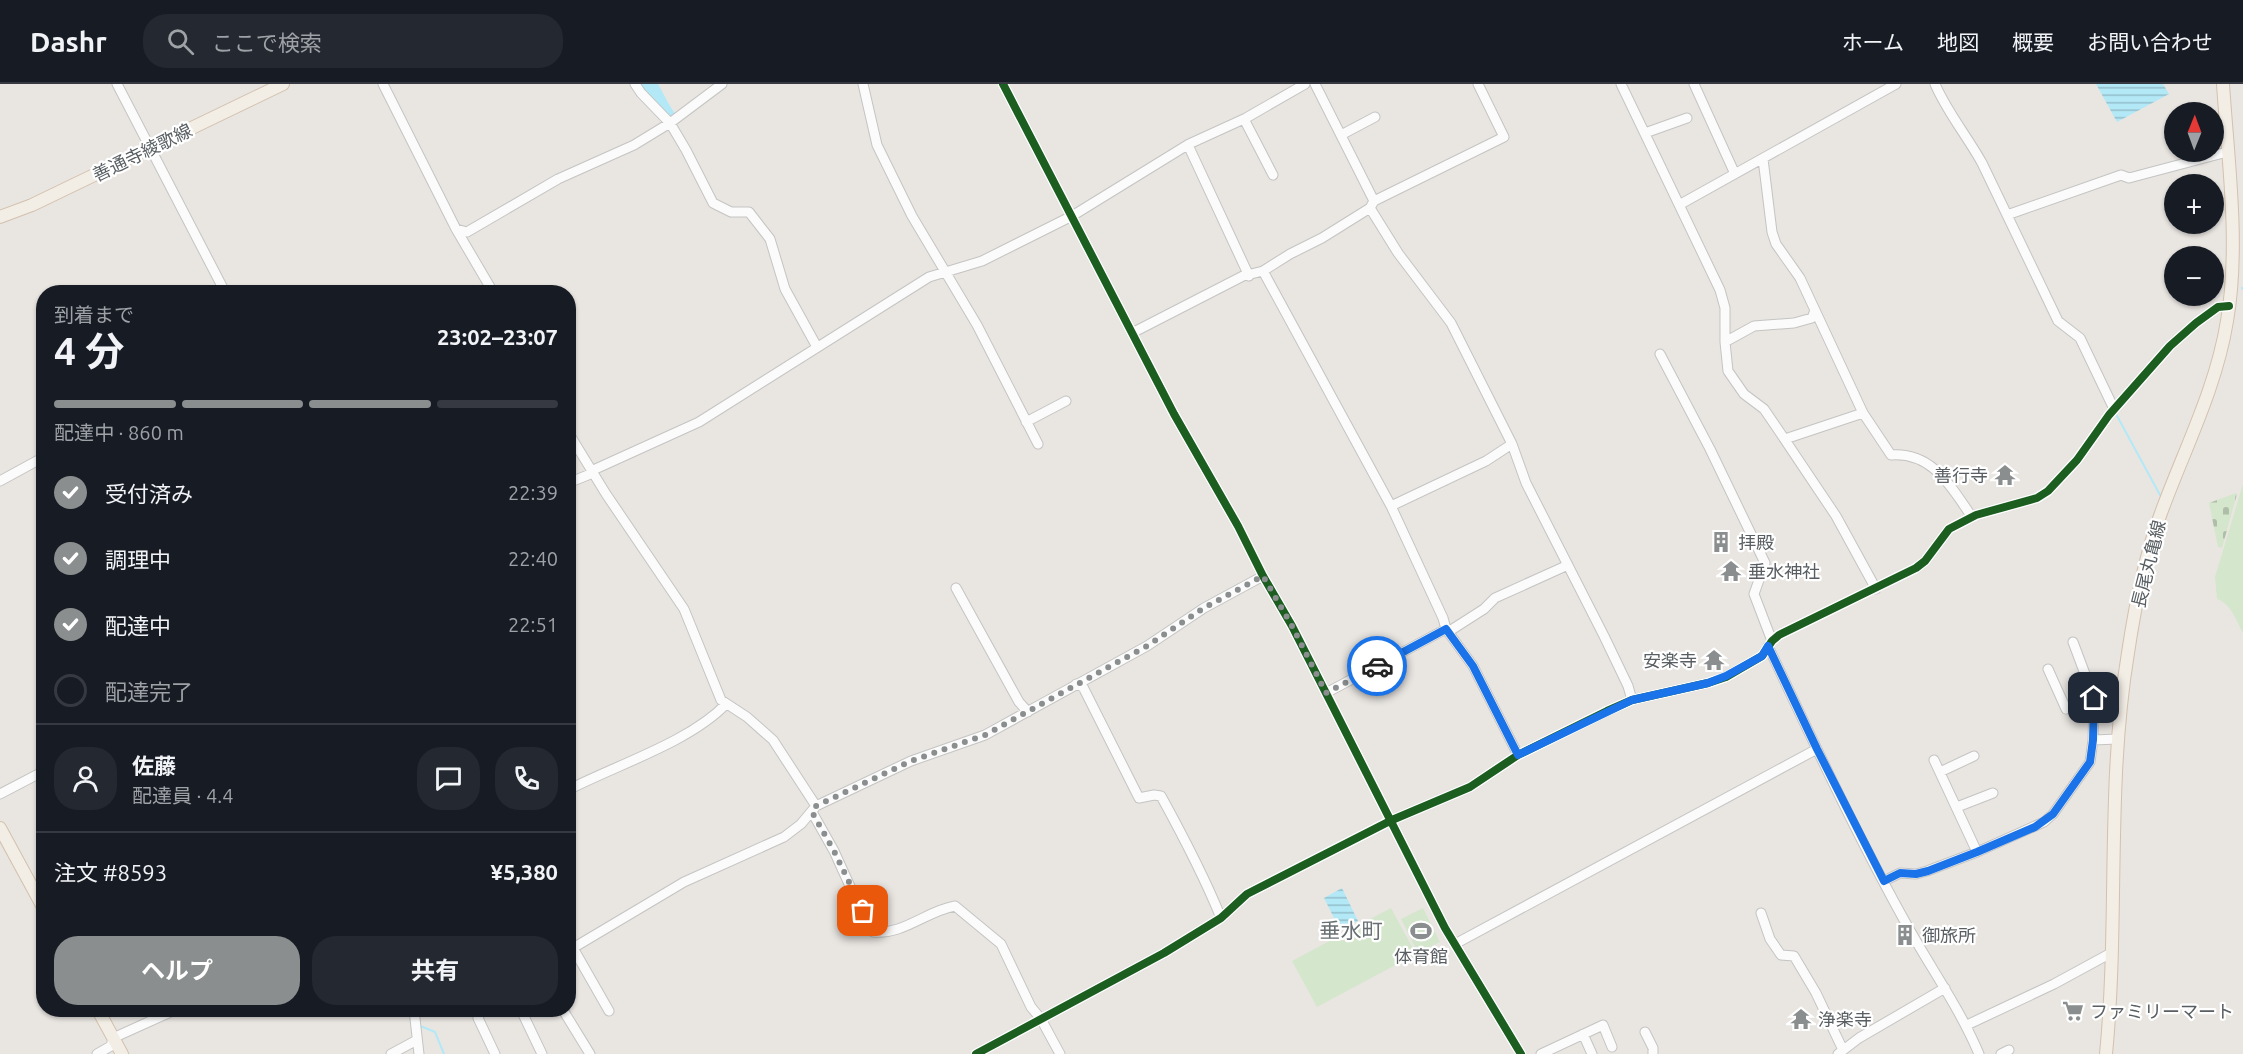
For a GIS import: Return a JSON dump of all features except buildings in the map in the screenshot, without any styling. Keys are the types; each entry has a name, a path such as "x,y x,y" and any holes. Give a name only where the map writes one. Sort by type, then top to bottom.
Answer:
{"main road":[{"name":"善通寺綾歌線","path":"0,217 32,205 283,84"},
{"name":"長尾丸亀線","path":"2106,1054 2118,739 2127,655 2141,583 2159,516 2200,416 2218,360 2229,306 2233,267 2223,84"},
{"path":"0,828 36,894"},
{"path":"102,1017 123,1054"}],"street":[{"path":"117,84 221,285"},
{"path":"383,84 456,229 489,285"},
{"path":"635,84 670,123 713,203 731,212 749,212 770,239 785,289 818,347"},
{"path":"456,229 467,232 558,179 634,145 670,123 722,84"},
{"path":"863,84 877,145 912,216 977,325 1038,444"},
{"path":"1003,84 1178,422 1292,626 1455,944 1521,1054"},
{"path":"576,479 699,422 929,277 982,261 1072,216 1188,145 1213,131 1244,119 1305,84"},
{"path":"1315,84 1398,253 1451,322 1512,444 1526,483 1609,646 1628,686 1632,700"},
{"path":"1132,333 1243,276 1263,271 1322,238 1372,204 1504,137 1478,84"},
{"path":"1621,84 1720,291 1725,308 1728,371 1744,394 1764,409 1785,439 1836,516 1876,589"},
{"path":"1696,84 1735,174"},
{"path":"1679,205 1896,84"},
{"path":"1935,84 1941,98 1970,141 2058,321 2080,338 2114,409"},
{"path":"1341,135 1375,117"},
{"path":"1645,133 1686,118"},
{"path":"1244,119 1273,175"},
{"path":"1188,145 1249,276"},
{"path":"2007,215 2121,175 2129,178 2227,152"},
{"path":"1763,159 1772,232 1776,244 1800,278 1863,412 1891,455 1916,457 1930,464 1940,474 1971,518"},
{"path":"1263,271 1391,506 1447,631 1473,666 1518,755"},
{"path":"976,1054 1164,953 1221,918 1246,894 1392,820 1470,787 1518,755 1632,700 1708,683 1726,676 1762,656 1770,644 1787,631 1916,568 1929,556 1949,529 1971,518 2037,498 2048,491 2078,460 2114,409 2170,346 2207,314 2218,307 2229,306"},
{"path":"1725,342 1754,326 1794,323 1812,318 1815,310"},
{"path":"1660,354 1710,449 1765,563 1754,594 1770,644 1817,749 1909,928 1967,1024 1979,1054"},
{"path":"1026,422 1066,401"},
{"path":"1785,439 1863,412"},
{"path":"1391,506 1486,461 1512,444"},
{"path":"576,445 684,609 721,700 747,717 773,740 814,809 868,926 873,932 885,933 898,930 955,906 1001,944 1031,1007 1041,1019 1060,1054"},
{"path":"0,481 36,461"},
{"path":"1326,693 1447,631 1484,609 1495,598 1568,565"},
{"path":"576,947 684,882 784,837 814,809 911,761 985,735 1147,646 1204,608 1263,576"},
{"path":"956,588 1019,702 1028,712"},
{"path":"1884,881 1900,873 1916,874 1928,871 1977,852 2035,827 2053,814 2090,762 2093,740 2094,698 2073,642"},
{"path":"2048,669 2066,709 2094,698"},
{"path":"1076,684 1083,687 1139,798 1161,796 1173,815 1204,877 1221,918"},
{"path":"576,786 662,746 713,718 726,704"},
{"path":"2093,740 2118,739"},
{"path":"1455,944 1817,749"},
{"path":"1940,772 1974,756"},
{"path":"1934,760 1977,852"},
{"path":"0,794 36,775"},
{"path":"1957,807 1993,793"},
{"path":"1761,913 1770,939 1781,955 1794,956 1816,993 1840,1052 1867,1033 1945,988"},
{"path":"1967,1024 2054,984 2111,953"},
{"path":"576,958 609,1011"},
{"path":"98,1054 111,1046 114,1038 160,1017"},
{"path":"416,1017 419,1054"},
{"path":"478,1017 495,1054"},
{"path":"524,1017 543,1054"},
{"path":"567,1017 589,1054"},
{"path":"1541,1054 1603,1025 1612,1047"},
{"path":"1645,1032 1653,1048 1653,1054"},
{"path":"1584,1034 1592,1054"},
{"path":"391,1054 417,1040"}],"green space":[{"path":"2243,484 2243,633 2230,609 2217,599 2215,577"},
{"path":"2236,493 2222,548 2218,547 2209,503"},
{"path":"1391,908 1416,954 1317,1007 1292,961"},
{"name":"体育館","path":"1423,908 1440,942 1418,953 1401,919"}],"water":[{"path":"2096,84 2163,84 2169,94 2117,122"},
{"path":"1342,888 1358,921 1340,930 1324,898"}],"waterway":[{"path":"649,84 670,119"},
{"path":"2116,414 2160,495"},
{"path":"418,1025 435,1032 444,1054"}],"cycle path":[{"path":"1003,84 1174,414 1292,626 1445,928 1521,1054"},
{"path":"976,1054 1164,953 1221,918 1247,894 1392,820 1470,787 1518,755 1607,711 1632,700 1726,677 1762,656 1779,635 1916,568 1925,561 1949,529 1976,515 2037,498 2048,491 2077,460 2109,415 2170,346 2218,307 2229,306"}],"way so far":[{"path":"863,911 812,812 816,806 911,761 985,735 1019,718 1052,697 1147,646 1238,588 1263,576 1292,626 1326,693 1377,666"}],"place":[{"name":"善行寺","path":"2005,475"},
{"name":"拝殿","path":"1721,542"},
{"name":"垂水神社","path":"1731,571"},
{"name":"安楽寺","path":"1714,660"},
{"name":"体育館","path":"1421,931"},
{"name":"御旅所","path":"1905,935"},
{"name":"ファミリーマート","path":"2073,1011"},
{"name":"浄楽寺","path":"1801,1019"}],"district":[{"name":"垂水町","path":"1351,930"}],"route":[{"path":"1377,666 1446,629 1473,666 1518,755 1632,700 1708,683 1726,676 1762,656 1768,646 1884,881 1900,873 1916,874 1928,871 2044,822 2053,814 2090,762 2094,698"}]}
